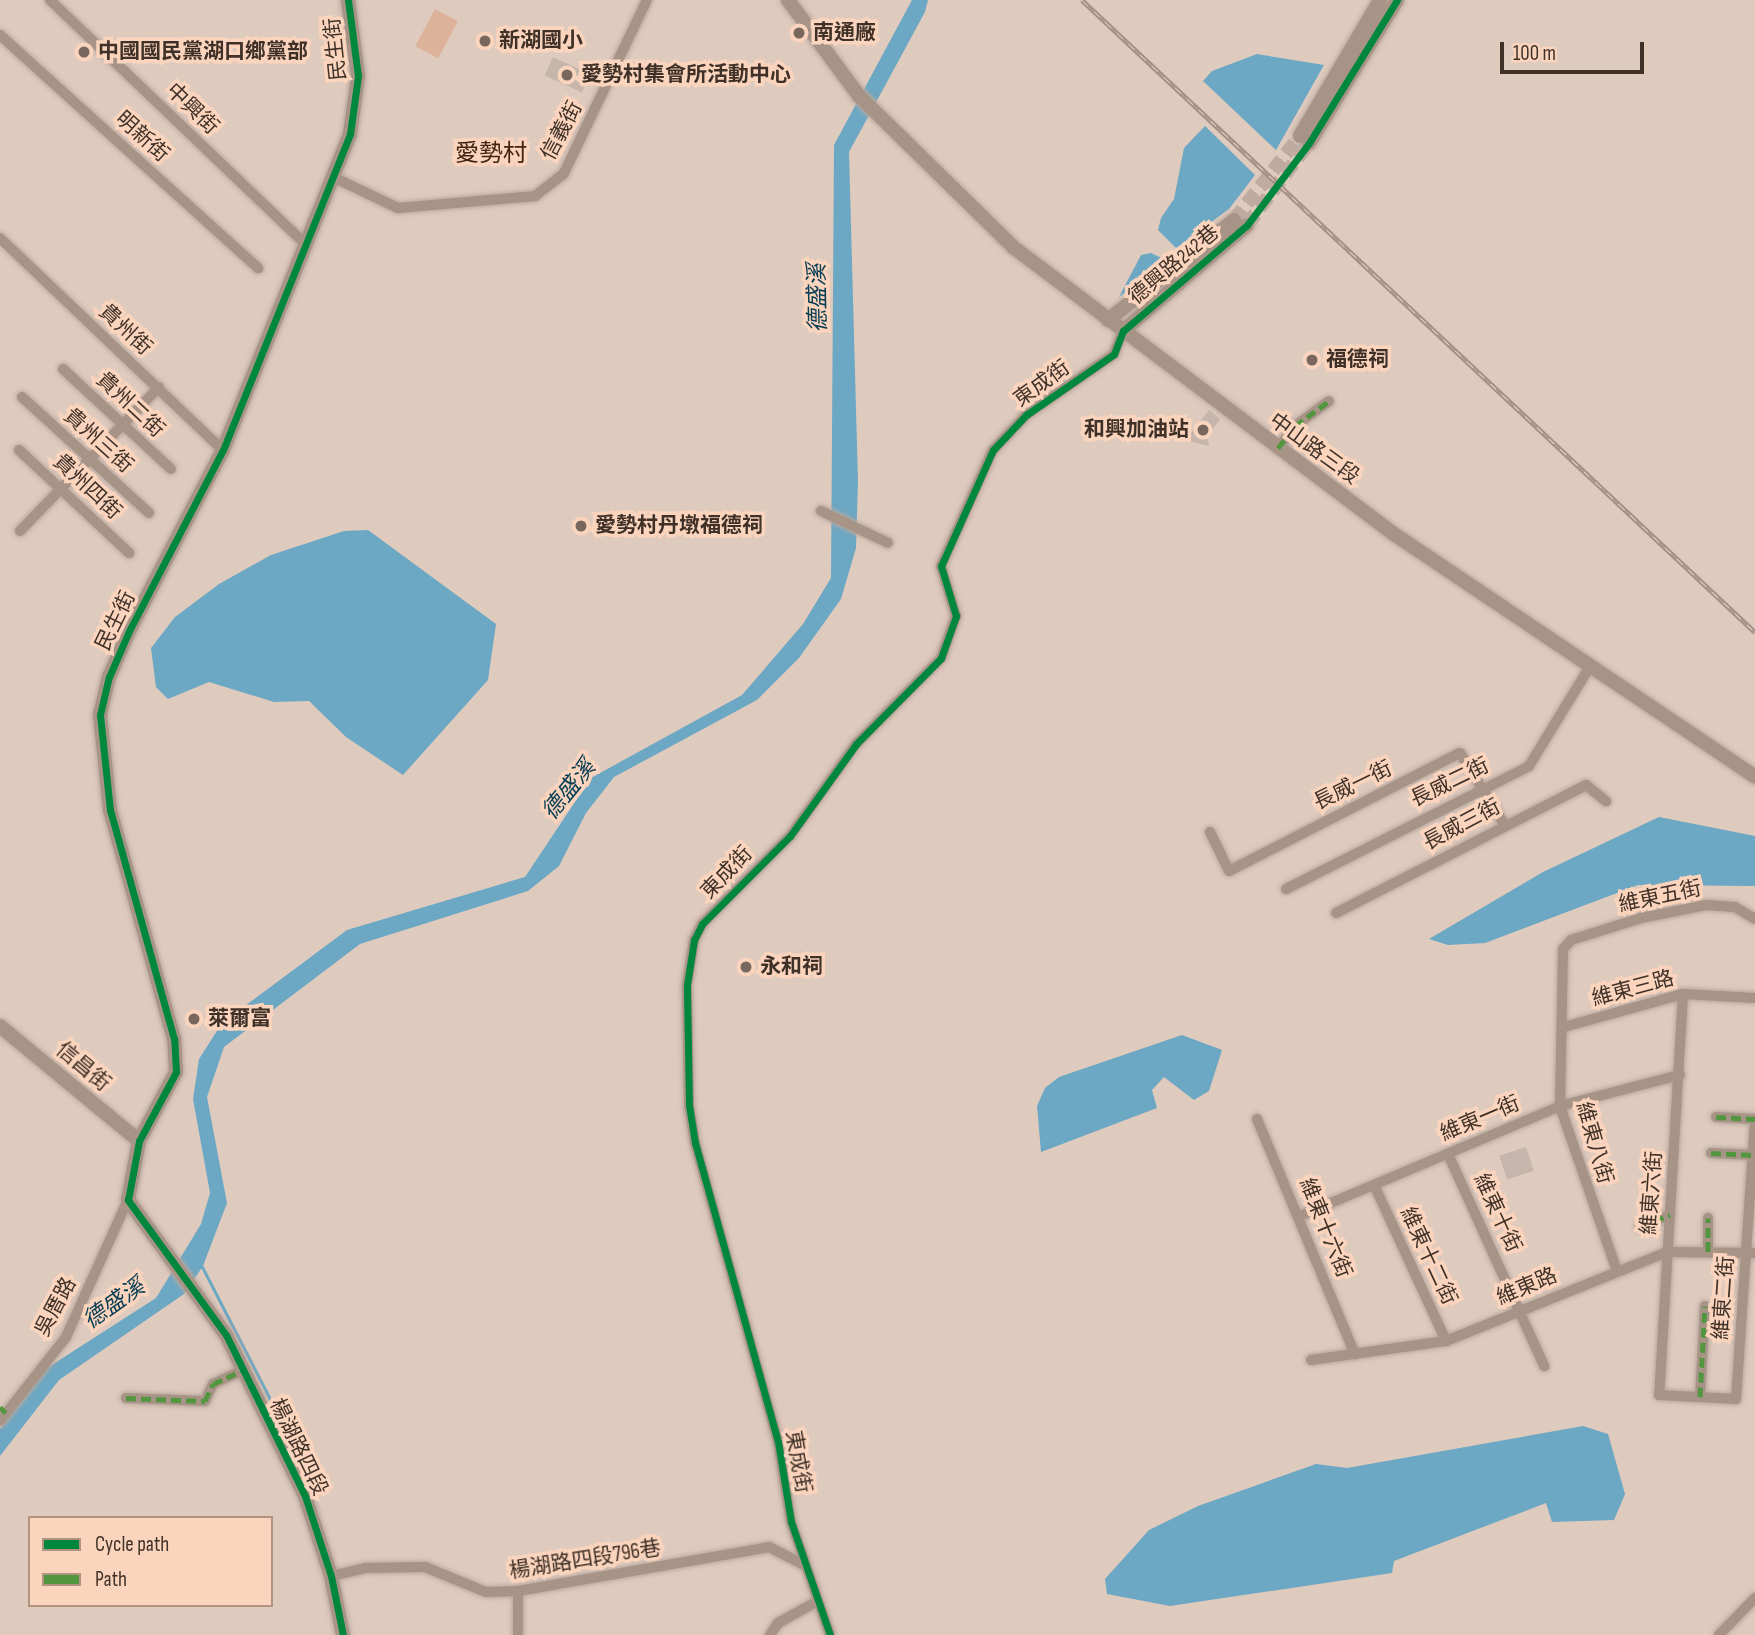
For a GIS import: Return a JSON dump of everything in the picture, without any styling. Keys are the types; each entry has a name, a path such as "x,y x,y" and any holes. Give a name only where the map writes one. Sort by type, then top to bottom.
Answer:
{"street":[{"name":"中興街","path":"50,0 307,246"},
{"name":"民生街","path":"128,1200 139,1141 176,1072 174,1039 110,810 100,715 109,677 129,631 223,450 335,177 358,105 348,0"},
{"name":"信義街","path":"335,177 398,208 536,196 564,173 647,0"},
{"name":"中山路三段","path":"788,0 859,96 996,232 1278,448 1589,668 1755,777"},
{"path":"1380,0 1304,139 1396,0"},
{"name":"明新街","path":"0,35 258,268"},
{"name":"德興路242巷","path":"1108,320 1241,222 1123,331"},
{"name":"貴州街","path":"0,238 223,450"},
{"name":"東成街","path":"830,1635 803,1563 778,1442 695,1143 687,985 694,940 702,924 790,836 856,744 941,658 956,616 941,566 993,450 1026,415 1114,354 1123,331"},
{"name":"貴州二街","path":"63,369 171,469"},
{"path":"20,531 159,387"},
{"name":"貴州三街","path":"22,397 149,513"},
{"path":"1278,448 1295,426 1329,401"},
{"name":"貴州四街","path":"19,450 129,552"},
{"path":"825,513 888,543"},
{"name":"長威二街","path":"1286,889 1480,788 1529,766 1589,668"},
{"name":"長威一街","path":"1210,832 1229,871 1460,753 1504,824"},
{"name":"長威三街","path":"1336,914 1504,824 1586,785 1606,800"},
{"name":"維東五街","path":"1571,940 1706,905 1735,907 1755,919"},
{"name":"維東八街","path":"1571,940 1563,949 1564,1027 1560,1106 1617,1271"},
{"name":"維東三路","path":"1564,1027 1683,994 1755,998"},
{"name":"維東六街","path":"1659,1395 1683,994"},
{"name":"信昌街","path":"0,1026 139,1141"},
{"name":"維東一街","path":"1300,1216 1375,1187 1560,1106 1680,1075"},
{"path":"1716,1117 1755,1121"},
{"name":"維東十六街","path":"1257,1119 1300,1216 1355,1354"},
{"name":"維東二街","path":"1659,1395 1736,1399 1751,1253 1755,1121"},
{"path":"1711,1153 1753,1155"},
{"name":"維東十街","path":"1448,1154 1544,1366"},
{"name":"維東十二街","path":"1375,1187 1446,1341"},
{"name":"楊湖路四段","path":"128,1200 226,1335 305,1496 331,1576 343,1635"},
{"name":"吳厝路","path":"2,1414 66,1337 128,1200"},
{"path":"1640,1226 1670,1215"},
{"path":"1708,1218 1708,1252"},
{"name":"維東路","path":"1311,1360 1446,1341 1667,1252 1751,1253"},
{"path":"1700,1397 1705,1307"},
{"path":"126,1398 205,1401 212,1384 242,1371"},
{"name":"楊湖路四段796巷","path":"331,1576 365,1568 425,1567 486,1592 518,1591 769,1547 803,1563"},
{"path":"518,1591 518,1635"},
{"path":"1719,1635 1755,1598"},
{"path":"771,1635 778,1623 816,1602"}],"shaded area":[{"path":"435,9 458,21 438,58 415,46"}],"water":[{"path":"912,0 928,0 925,12 849,152 858,482 856,548 841,599 799,658 757,700 614,777 586,813 559,866 528,891 360,944 224,1047 207,1097 227,1203 203,1266 184,1294 59,1380 0,1456 0,1429 47,1368 156,1298 201,1224 210,1193 193,1099 199,1059 222,1023 347,930 525,877 591,778 742,695 803,624 831,578 834,145"},
{"path":"1257,54 1324,65 1276,150 1203,81 1212,71"},
{"path":"1205,126 1255,175 1229,209 1176,248 1158,230 1161,218 1174,199 1184,148"},
{"path":"1151,253 1168,261 1119,297 1141,255"},
{"path":"368,530 496,624 488,680 403,775 346,737 309,701 274,702 209,682 168,699 156,687 151,648 175,617 219,584 271,555 344,531"},
{"path":"1659,817 1755,836 1755,886 1638,885 1485,943 1448,945 1429,939 1543,872"},
{"path":"1182,1035 1222,1050 1209,1091 1194,1100 1164,1077 1152,1090 1157,1108 1041,1152 1037,1106 1045,1088 1059,1077"},
{"path":"1583,1426 1608,1434 1625,1494 1614,1520 1552,1522 1546,1503 1394,1561 1392,1573 1170,1606 1107,1594 1105,1579 1149,1530 1198,1506 1316,1464 1347,1468"}],"building":[{"name":"愛勢村集會所活動中心","path":"553,57 590,74 582,92 545,75"},
{"name":"和興加油站","path":"1209,410 1220,419 1207,437 1209,446 1185,440 1169,426 1174,420 1191,433"},
{"path":"1526,1147 1534,1171 1507,1179 1499,1156"}],"waterway":[{"path":"202,1266 295,1447"}],"tunnel":[{"path":"1234,220 1300,136"},
{"path":"1247,225 1309,143"}],"railway":[{"path":"1082,0 1755,632"}],"marked path":[{"path":"1278,448 1295,426 1329,401"},
{"path":"1716,1117 1755,1119"},
{"path":"1711,1153 1753,1155"},
{"path":"1640,1226 1670,1215"},
{"path":"1708,1218 1708,1252"},
{"path":"1700,1397 1705,1306"},
{"path":"126,1398 205,1401 213,1384 241,1371"},
{"path":"0,1407 6,1413"}],"cycle path":[{"path":"343,1635 331,1576 305,1496 226,1335 128,1200 139,1141 176,1072 174,1039 110,810 100,715 109,677 129,631 223,450 350,134 358,76 348,0"},
{"path":"830,1635 791,1522 778,1442 695,1143 689,1105 687,985 694,940 702,924 790,836 856,744 941,658 956,616 941,566 993,450 1026,415 1114,354 1123,331 1247,225 1309,143 1397,0"}],"place":[{"name":"南通廠","path":"799,33"},
{"name":"新湖國小","path":"485,41"},
{"name":"中國國民黨湖口鄉黨部","path":"84,52"},
{"name":"愛勢村集會所活動中心","path":"567,75"},
{"name":"福德祠","path":"1312,360"},
{"name":"和興加油站","path":"1203,430"},
{"name":"愛勢村丹墩福德祠","path":"581,526"},
{"name":"永和祠","path":"746,967"},
{"name":"萊爾富","path":"194,1019"}],"district":[{"name":"愛勢村","path":"491,154"}],"water label":[{"name":"德盛溪","path":"818,298"},
{"name":"德盛溪","path":"569,790"},
{"name":"德盛溪","path":"114,1304"}]}
